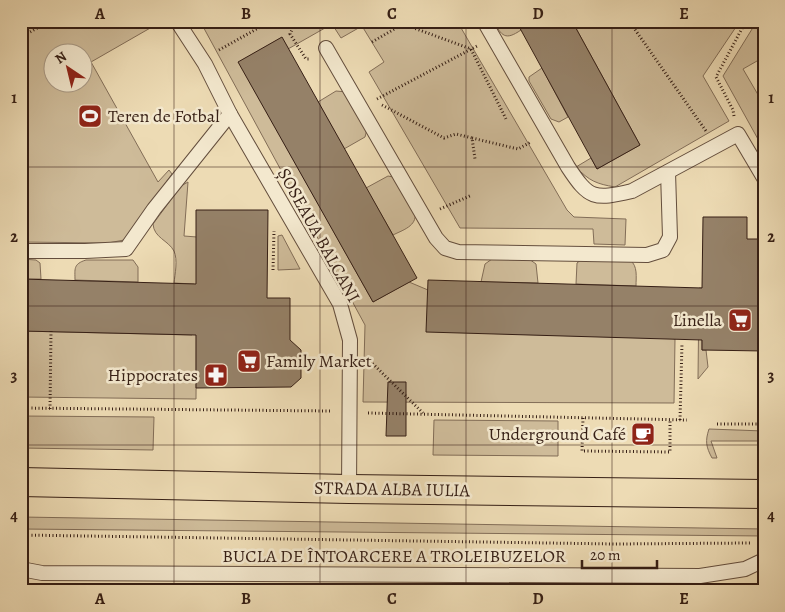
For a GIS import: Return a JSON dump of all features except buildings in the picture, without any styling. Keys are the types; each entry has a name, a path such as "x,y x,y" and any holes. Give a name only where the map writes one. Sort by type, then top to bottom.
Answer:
{"main road":[{"name":"STRADA ALBA IULIA","path":"21,482 349,489 764,494"}],"lane":[{"name":"ȘOSEAUA BALCANI","path":"177,21 205,64 230,114 340,304 350,340 349,489"},
{"path":"484,21 581,187 589,193 598,196 632,191 738,134 764,178"},
{"path":"326,48 436,238 445,248 458,252 647,255 662,250 670,237 668,172"},
{"path":"21,250 85,251 126,249 154,209 230,114"},
{"name":"BUCLA DE ÎNTOARCERE A TROLEIBUZELOR","path":"21,569 42,573 700,576 745,569 764,560"}],"path":[{"path":"21,37 50,21"},
{"path":"214,53 271,21"},
{"path":"629,21 716,146"},
{"path":"738,134 733,110 716,77 746,21"},
{"path":"372,42 403,23 471,49 507,121"},
{"path":"493,38 374,101 444,138 456,134 518,149 549,134"},
{"path":"472,138 475,159"},
{"path":"424,217 472,195"},
{"path":"274,227 274,270"},
{"path":"26,331 23,408 330,412 332,402"},
{"path":"50,409 51,331"},
{"path":"680,420 682,343"},
{"path":"370,361 423,413"},
{"path":"360,412 687,420"},
{"path":"582,418 582,451 670,452 670,420"},
{"path":"717,424 764,424"},
{"path":"21,535 614,544 757,543"},
{"path":"752,591 764,584"}],"shaded area":[{"path":"21,21 148,21 152,27 92,61 92,42 42,42 42,92 92,92 92,64 158,182 169,170 172,174 124,240 108,243 21,242"},
{"path":"200,21 457,21 567,210 574,217 626,219 625,245 594,244 593,229 460,228 369,72 384,62 362,26 341,38 332,24 288,49 281,38 239,62 373,302 409,282 428,290 675,339 674,403 363,402 365,325"},
{"path":"493,21 516,21 521,30 507,36 499,30"},
{"path":"572,21 740,21 703,76 729,121 615,187 589,179 576,167 591,158 597,169 640,145"},
{"path":"757,21 764,21 764,57 743,69 764,105 764,150 723,76"},
{"path":"542,68 568,117 559,122 551,119 529,81 529,77"},
{"path":"336,91 347,92 367,129 365,137 344,149 318,102"},
{"path":"388,176 393,177 415,213 412,224 393,235 366,188"},
{"path":"188,182 184,236 197,237 196,399 21,397 21,331 192,335 194,284 174,283 176,263 174,251 156,233 153,224 181,186"},
{"path":"282,235 300,269 278,270 278,236"},
{"path":"21,259 36,260 40,263 41,279 21,279"},
{"path":"492,259 529,259 536,264 538,283 481,282 485,264"},
{"path":"582,259 630,260 635,268 636,286 576,284 577,263"},
{"path":"86,260 133,260 138,267 138,282 75,280 77,265"},
{"path":"699,288 702,288 702,350 706,350 708,367 698,379"},
{"path":"21,416 154,417 153,450 21,448"},
{"path":"434,420 558,421 558,456 433,455"},
{"path":"709,429 764,431 764,441 711,441 717,458 712,458 707,444"},
{"path":"21,517 764,529 764,536 21,529"}],"place":[{"name":"Teren de Fotbal","path":"90,116"},
{"name":"Linella","path":"740,320"},
{"name":"Family Market","path":"249,361"},
{"name":"Hippocrates","path":"216,375"},
{"name":"Underground Café","path":"643,434"}]}
